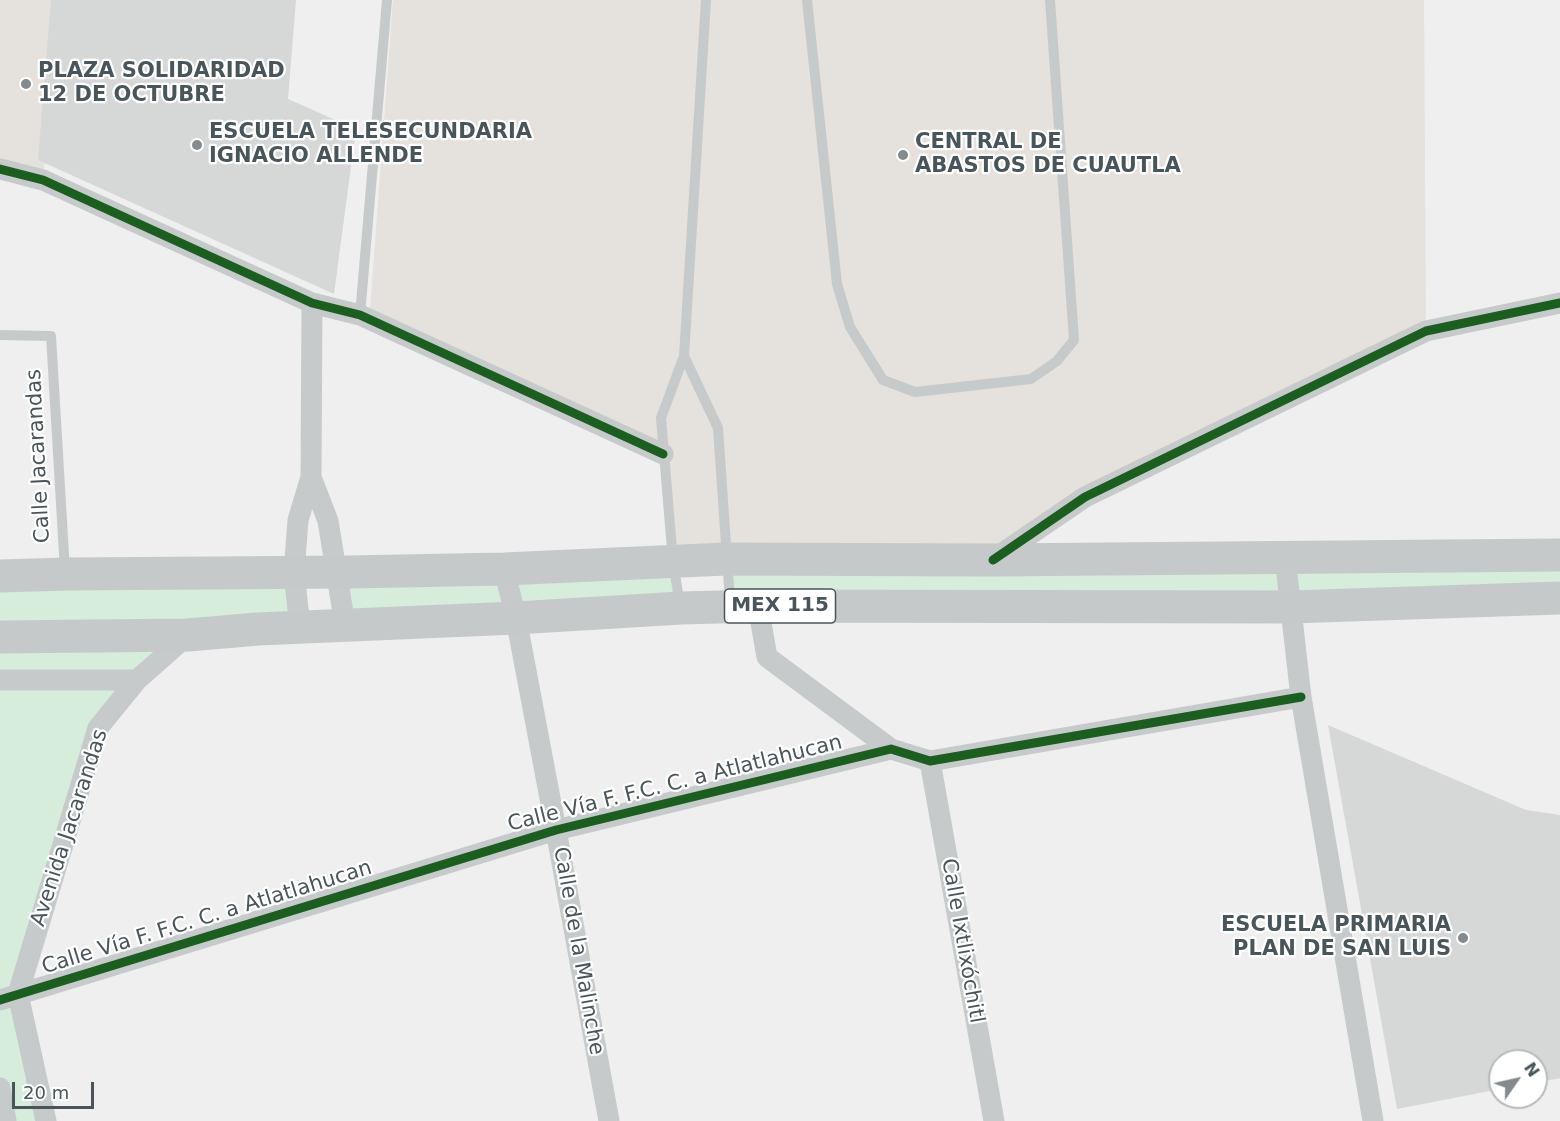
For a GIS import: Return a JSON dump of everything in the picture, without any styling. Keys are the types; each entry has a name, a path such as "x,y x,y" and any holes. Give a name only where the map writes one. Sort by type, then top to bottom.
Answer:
{"main road":[{"name":"MEX 115","path":"0,576 337,573 504,569 726,559 993,560 1560,555"},
{"name":"MEX 115","path":"0,636 188,635 258,629 516,618 681,608 1291,607 1560,598"}],"street":[{"path":"0,169 43,180 312,303 360,315 663,454"},
{"path":"300,627 294,573 298,520 310,477 312,303"},
{"path":"993,560 1085,497 1426,331 1560,303"},
{"path":"310,477 328,521 345,625"},
{"path":"1285,557 1301,697 1373,1121"},
{"name":"Calle de la Malinche","path":"504,569 516,618 609,1121"},
{"path":"744,607 767,657 891,749 930,761 1301,697"},
{"name":"Avenida Jacarandas","path":"46,1121 9,997 98,728 137,680 188,635"},
{"path":"0,680 137,680"},
{"name":"Calle Vía F. F.C. C. a Atlatlahucan","path":"9,997 556,830 891,749"},
{"name":"Calle Ixtlixóchitl","path":"930,761 994,1121"},
{"path":"0,1088 6,1121"}],"lane":[{"path":"360,315 387,0"},
{"path":"681,608 673,561 661,418 684,356 706,0"},
{"path":"807,0 837,284 850,327 883,380 915,392 1031,379 1057,361 1074,340 1050,0"},
{"name":"Calle Jacarandas","path":"0,335 51,336 66,574"},
{"path":"684,356 718,428 726,559 744,607"}],"shaded area":[{"name":"PLAZA SOLIDARIDAD 12 DE OCTUBRE","path":"0,0 61,0 43,180 0,169"},
{"name":"CENTRAL DE ABASTOS DE CUAUTLA","path":"393,0 1424,0 1426,331 1085,497 994,557 677,557 666,450 370,309"}],"green space":[{"path":"1560,553 1560,598 731,607 726,559"},
{"path":"673,561 681,608 345,625 337,573"},
{"path":"294,573 300,627 188,635 98,728 18,994 46,1121 6,1121 0,1088 0,576"}],"building":[{"name":"ESCUELA TELESECUNDARIA IGNACIO ALLENDE","path":"51,0 296,0 288,99 356,129 334,294 38,160"},
{"name":"ESCUELA PRIMARIA PLAN DE SAN LUIS","path":"1328,725 1526,810 1560,815 1560,1078 1548,1080 1548,1049 1488,1049 1488,1091 1397,1109"}],"cycle path":[{"path":"0,169 43,180 312,303 360,315 663,454"},
{"path":"993,560 1085,497 1426,331 1560,303"},
{"path":"0,1000 556,830 891,749 930,761 1301,697"}],"place":[{"name":"PLAZA SOLIDARIDAD 12 DE OCTUBRE","path":"26,84"},
{"name":"ESCUELA TELESECUNDARIA IGNACIO ALLENDE","path":"197,145"},
{"name":"CENTRAL DE ABASTOS DE CUAUTLA","path":"903,155"},
{"name":"ESCUELA PRIMARIA PLAN DE SAN LUIS","path":"1463,938"}]}
